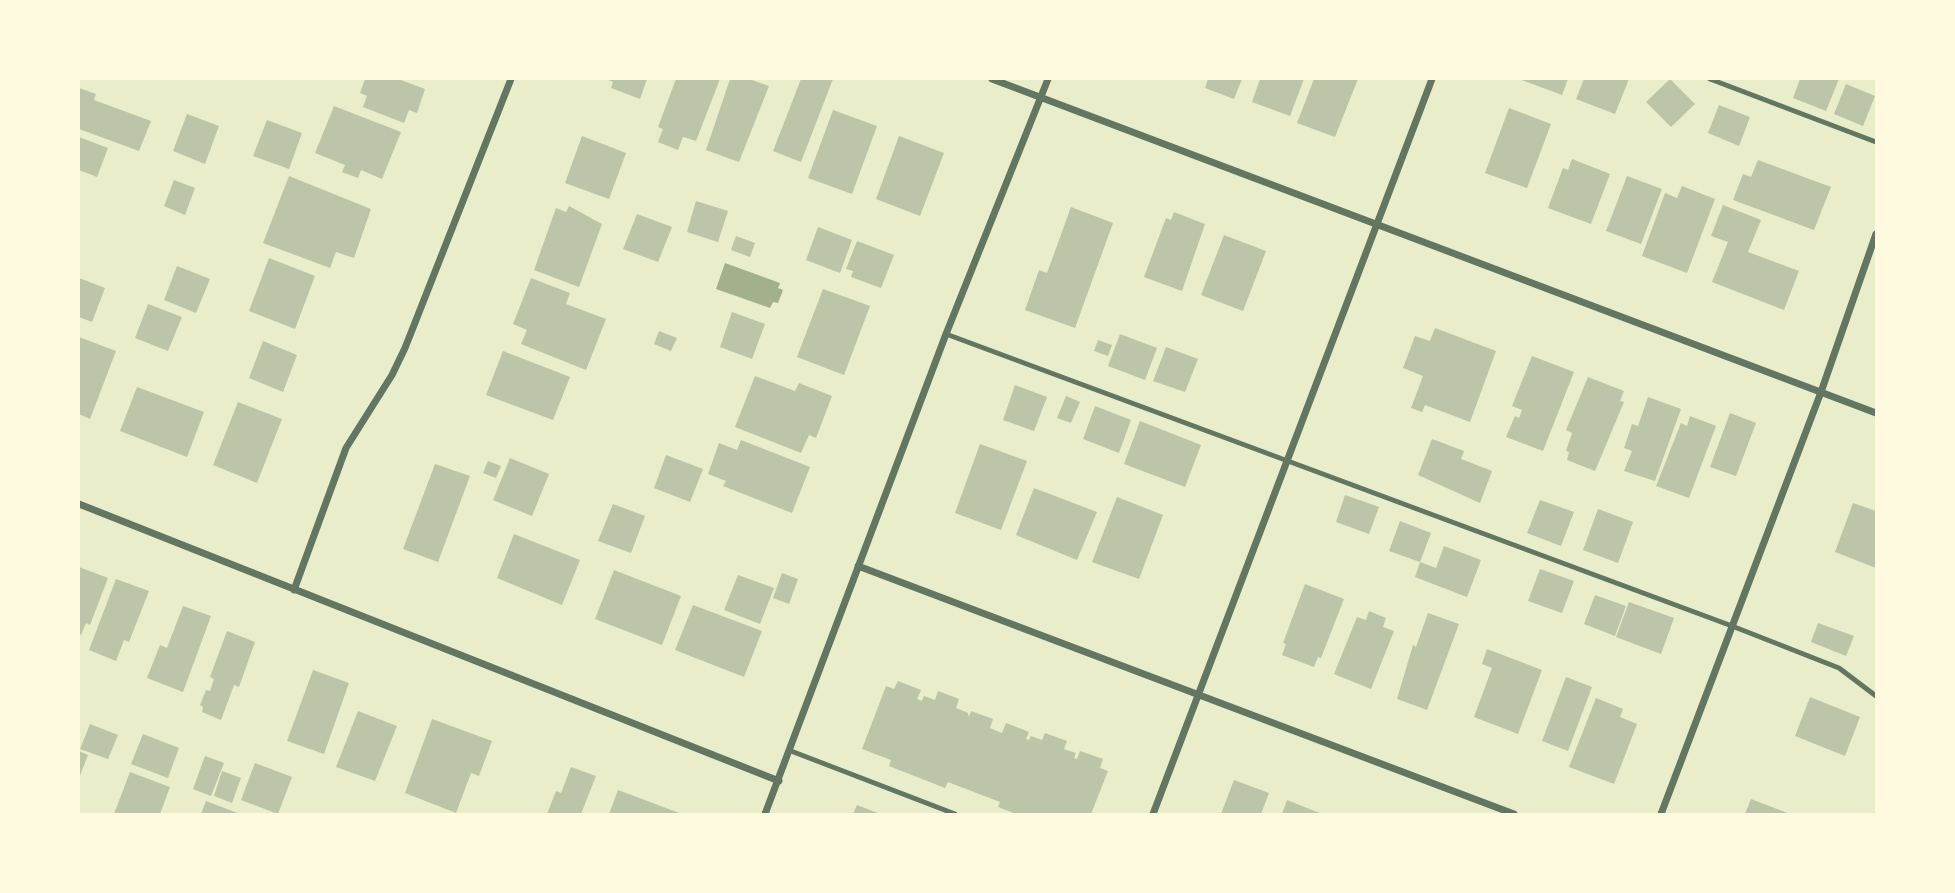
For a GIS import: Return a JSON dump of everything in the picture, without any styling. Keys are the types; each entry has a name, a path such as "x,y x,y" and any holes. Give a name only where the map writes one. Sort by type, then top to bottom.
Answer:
{"street":[{"path":"294,590 346,448 392,375 405,348 511,79"},
{"path":"992,79 1876,413"},
{"path":"765,814 792,751 858,566 946,334 1048,79"},
{"path":"1153,814 1432,79"},
{"path":"1661,814 1821,392 1876,234"},
{"path":"79,504 779,780"},
{"path":"858,566 1514,814"}],"lane":[{"path":"1710,79 1876,142"},
{"path":"946,334 1732,626 1839,668 1876,696"},
{"path":"792,751 955,814"}],"shaded area":[{"path":"725,263 780,283 778,288 783,290 778,303 773,302 770,308 716,289"}],"building":[{"path":"365,79 398,79 425,89 417,113 409,110 404,123 363,107 367,96 360,93"},
{"path":"606,79 647,79 640,99 611,88 613,82"},
{"path":"676,79 720,79 696,141 683,137 678,150 658,142 663,129 658,127"},
{"path":"730,79 749,79 769,86 739,162 706,150"},
{"path":"801,79 833,79 801,162 773,151"},
{"path":"1208,79 1242,79 1234,99 1205,88"},
{"path":"1260,79 1304,79 1290,116 1252,102"},
{"path":"1314,79 1358,79 1335,137 1297,123"},
{"path":"1519,79 1568,79 1562,95"},
{"path":"1584,79 1629,79 1615,114 1576,99"},
{"path":"1670,79 1695,104 1671,127 1646,102"},
{"path":"1800,79 1839,79 1826,111 1793,98"},
{"path":"1846,84 1875,96 1863,126 1834,114"},
{"path":"79,88 96,94 94,100 151,121 139,151 79,129"},
{"path":"1719,105 1750,117 1739,146 1708,133"},
{"path":"334,106 401,132 382,179 361,170 358,178 342,172 345,165 315,153"},
{"path":"1509,108 1551,124 1527,188 1485,173"},
{"path":"833,110 877,126 852,194 808,178"},
{"path":"187,114 219,126 205,164 173,151"},
{"path":"267,120 302,133 289,169 253,156"},
{"path":"582,136 626,153 609,199 565,183"},
{"path":"899,136 944,153 920,216 876,199"},
{"path":"79,137 108,148 97,177 79,170"},
{"path":"1572,159 1610,174 1591,224 1548,208 1563,168 1568,170"},
{"path":"1758,160 1831,187 1814,230 1733,200 1743,174 1751,177"},
{"path":"289,176 371,209 354,258 336,252 330,268 263,243"},
{"path":"1627,176 1662,189 1641,244 1606,231"},
{"path":"174,180 195,188 185,215 164,206"},
{"path":"1682,186 1715,199 1687,273 1642,256 1665,193 1677,198"},
{"path":"696,201 728,211 718,242 687,232"},
{"path":"1723,205 1761,220 1748,252 1799,271 1784,310 1712,282 1728,242 1711,236"},
{"path":"569,206 602,224 579,287 534,270 556,208 566,212"},
{"path":"1071,207 1113,223 1075,328 1025,310 1039,270 1047,273"},
{"path":"1174,212 1205,224 1182,291 1144,277 1166,218 1171,220"},
{"path":"637,214 672,227 658,262 623,249"},
{"path":"818,227 852,240 840,273 806,260"},
{"path":"1224,235 1266,251 1243,311 1201,295"},
{"path":"736,236 755,243 750,257 731,250"},
{"path":"857,241 894,255 881,288 851,277 853,271 846,269"},
{"path":"269,258 315,276 295,329 249,311"},
{"path":"177,266 210,279 196,313 164,300"},
{"path":"79,278 105,288 92,322 79,317"},
{"path":"531,278 570,293 566,304 606,319 586,370 521,344 527,330 513,324"},
{"path":"823,289 870,306 844,375 797,357"},
{"path":"148,304 182,317 168,351 135,338"},
{"path":"732,312 765,324 752,359 720,347"},
{"path":"1435,328 1496,351 1470,422 1425,405 1422,412 1411,408 1423,376 1403,368 1415,336 1430,341"},
{"path":"659,331 677,338 671,351 654,344"},
{"path":"1120,334 1157,348 1145,380 1108,366"},
{"path":"79,337 116,351 90,419 79,414"},
{"path":"1098,340 1112,345 1108,356 1094,351"},
{"path":"263,341 297,355 283,392 249,378"},
{"path":"1166,347 1198,359 1185,392 1153,381"},
{"path":"503,351 570,377 553,420 486,395"},
{"path":"1532,356 1574,372 1543,451 1506,437 1515,416 1519,418 1522,410 1512,406"},
{"path":"755,376 795,391 799,383 832,396 816,438 809,435 801,453 735,427"},
{"path":"1588,377 1624,391 1620,401 1624,402 1595,471 1567,460 1569,452 1566,451 1572,433 1566,430"},
{"path":"1015,385 1047,397 1034,431 1003,420"},
{"path":"137,387 204,412 187,457 120,431"},
{"path":"1066,396 1080,402 1071,423 1057,418"},
{"path":"1648,397 1681,409 1655,481 1624,471 1632,451 1624,448 1632,424 1638,426"},
{"path":"238,402 282,419 257,483 213,465"},
{"path":"1095,406 1131,420 1119,453 1083,439"},
{"path":"1730,413 1756,423 1736,476 1710,467"},
{"path":"1690,416 1716,426 1689,498 1656,486 1681,423 1687,426"},
{"path":"1140,421 1201,445 1185,487 1124,464"},
{"path":"1432,439 1464,451 1461,459 1492,471 1480,503 1418,475"},
{"path":"741,440 810,467 792,513 723,486 726,481 708,474 719,443 737,450"},
{"path":"980,444 1027,461 1001,530 955,513"},
{"path":"666,455 703,469 690,502 654,488"},
{"path":"510,458 549,474 532,516 493,500"},
{"path":"488,461 501,466 496,478 483,473"},
{"path":"435,464 470,476 438,562 403,549"},
{"path":"1034,488 1097,512 1077,560 1016,535"},
{"path":"1345,495 1379,507 1369,534 1336,522"},
{"path":"1117,497 1163,515 1139,579 1092,562"},
{"path":"1540,500 1574,512 1561,546 1527,533"},
{"path":"1853,503 1876,511 1876,568 1835,552"},
{"path":"613,504 645,516 631,553 598,541"},
{"path":"1598,509 1633,522 1618,563 1583,550"},
{"path":"1400,521 1431,533 1420,562 1389,551"},
{"path":"514,534 580,560 562,605 497,578"},
{"path":"1444,546 1481,560 1467,597 1415,577 1420,562 1436,568"},
{"path":"79,567 108,578 90,625 86,623 81,635 79,634"},
{"path":"1540,569 1574,581 1562,613 1528,601"},
{"path":"614,570 681,596 662,645 595,619"},
{"path":"782,573 798,579 789,604 773,598"},
{"path":"738,575 774,588 760,624 724,610"},
{"path":"116,579 149,591 129,642 124,640 116,661 89,650"},
{"path":"1305,584 1344,599 1321,658 1318,657 1314,667 1282,655 1286,644 1283,643"},
{"path":"1595,595 1626,606 1615,636 1584,624"},
{"path":"1629,602 1674,618 1661,654 1616,637"},
{"path":"693,605 762,631 744,677 675,650"},
{"path":"183,606 211,616 183,692 147,678 160,645 167,648"},
{"path":"1369,611 1386,618 1383,627 1394,631 1371,689 1334,674 1357,617 1366,620"},
{"path":"1428,613 1459,624 1427,710 1397,699 1413,645 1416,647"},
{"path":"1818,623 1854,636 1846,656 1811,642"},
{"path":"227,631 255,642 239,687 234,685 221,720 202,712 203,707 200,705 206,690 210,691 214,679 210,677"},
{"path":"1487,649 1542,670 1518,734 1474,717 1492,668 1482,664"},
{"path":"313,670 349,683 324,754 287,741"},
{"path":"1566,677 1592,687 1568,751 1542,741"},
{"path":"898,681 921,690 917,699 922,701 924,696 935,700 938,691 959,699 956,708 968,713 969,717 971,711 993,719 990,728 1002,733 1006,723 1029,732 1026,739 1029,740 1031,736 1042,740 1045,733 1067,741 1064,749 1076,753 1074,758 1077,759 1080,751 1103,759 1100,768 1108,771 1091,814 1016,814 998,807 1000,802 948,782 945,788 889,766 891,760 862,749 886,686 894,689"},
{"path":"1810,697 1860,717 1845,756 1795,736"},
{"path":"1596,698 1623,709 1620,717 1637,724 1614,784 1569,767"},
{"path":"358,711 397,726 375,781 336,767"},
{"path":"432,719 492,741 479,776 471,773 456,813 405,793"},
{"path":"90,724 118,735 108,759 80,749"},
{"path":"143,734 179,748 168,778 131,764"},
{"path":"79,751 88,755 79,778"},
{"path":"205,756 224,763 211,796 193,789"},
{"path":"255,763 292,777 278,814 241,800"},
{"path":"571,767 596,776 581,814 547,814 556,791 561,793"},
{"path":"222,771 241,778 232,803 214,796"},
{"path":"130,772 170,787 160,814 114,814"},
{"path":"1234,780 1269,793 1261,814 1221,814"},
{"path":"618,790 682,814 609,814"},
{"path":"1751,799 1790,814 1745,814"},
{"path":"1287,800 1322,814 1282,814"},
{"path":"206,801 240,814 201,814"},
{"path":"857,805 880,814 853,814"}]}
